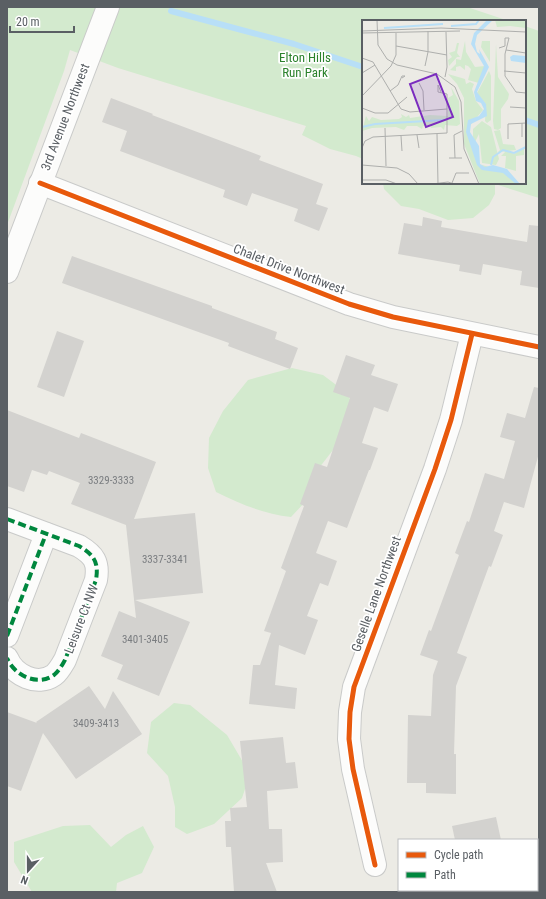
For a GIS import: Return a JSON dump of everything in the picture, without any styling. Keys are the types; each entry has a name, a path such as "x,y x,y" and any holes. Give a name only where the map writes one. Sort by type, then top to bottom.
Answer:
{"street":[{"name":"3rd Avenue Northwest","path":"7,272 108,7"},
{"name":"Chalet Drive Northwest","path":"40,183 349,304 393,317 539,347"},
{"name":"Geselle Lane Northwest","path":"375,865 353,769 349,739 350,712 354,687 437,462 451,420 472,334"},
{"name":"Leisure Ct NW","path":"7,519 79,546 89,552 94,558 97,568 96,580 65,660 60,668 53,675 47,678 36,679 22,676 12,668 7,658"},
{"path":"7,636 46,534"}],"green space":[{"name":"Elton Hills Run Park","path":"7,7 467,7 506,20 362,20 362,159 330,149 302,135 306,126 118,68 70,50 64,71 7,225"},
{"path":"526,26 539,31 539,198 495,184 526,184"},
{"path":"383,184 495,184 495,194 489,205 473,218 448,220 419,209 401,206 384,189"},
{"path":"292,368 323,375 347,393 357,414 351,437 333,450 312,477 306,501 291,517 271,514 252,508 216,492 208,468 209,438 223,411 248,380"},
{"path":"174,703 190,705 227,735 250,774 242,798 214,824 187,834 175,827 175,807 168,776 147,753 151,722"},
{"path":"90,825 111,847 126,835 143,826 154,847 142,873 117,883 116,892 32,892 14,862 14,842 63,826"}],"building":[{"path":"111,98 261,156 259,160 323,184 316,204 328,208 319,231 294,221 298,209 252,193 247,206 223,197 225,190 120,151 127,131 102,122"},
{"path":"423,217 442,221 441,227 527,242 529,225 539,226 539,288 520,285 522,271 483,264 481,275 459,271 460,265 398,254 404,223 422,226"},
{"path":"72,256 212,306 212,308 277,332 275,339 298,348 290,369 228,346 229,343 62,283"},
{"path":"57,331 84,341 64,397 37,387"},
{"path":"346,355 375,365 371,375 398,384 388,412 374,407 362,443 378,448 347,528 328,521 316,553 337,561 328,586 320,583 307,616 318,620 305,655 279,645 275,685 297,688 295,709 249,704 253,665 260,665 271,633 264,631 286,571 281,568 304,506 300,504 315,463 327,467 350,398 333,392"},
{"path":"534,387 539,388 539,453 524,508 504,502 494,531 503,535 491,567 489,566 457,653 467,657 456,686 454,754 456,754 456,794 426,793 426,783 407,783 408,715 431,716 433,675 438,661 420,655 429,630 431,631 459,555 455,553 467,521 469,522 485,473 504,479 515,441 500,437 507,413 525,418"},
{"path":"7,410 79,438 81,433 156,462 134,519 195,513 203,593 135,600 190,622 159,696 117,679 123,665 101,656 119,611 136,618 126,525 71,504 80,483 49,471 47,475 32,470 24,492 7,486"},
{"path":"89,686 105,709 113,691 142,734 76,779 43,733 21,791 7,786 7,712 37,723 36,722"},
{"path":"283,737 286,763 295,762 298,788 267,791 269,829 282,829 283,862 266,863 277,892 234,892 231,847 226,847 225,821 231,821 230,808 247,807 240,741"},
{"path":"496,817 501,839 455,839 452,826"}],"waterway":[{"path":"171,11 294,44 362,67"},
{"path":"526,120 539,125"}],"marked path":[{"path":"7,519 79,546 92,556 97,568 96,580 65,660 56,673 40,680 27,677 15,670 7,658"},
{"path":"7,636 46,534"}],"cycle path":[{"path":"40,183 349,304 393,317 539,347"},
{"path":"375,865 353,769 349,739 350,712 354,687 435,469 451,420 472,334"}]}
